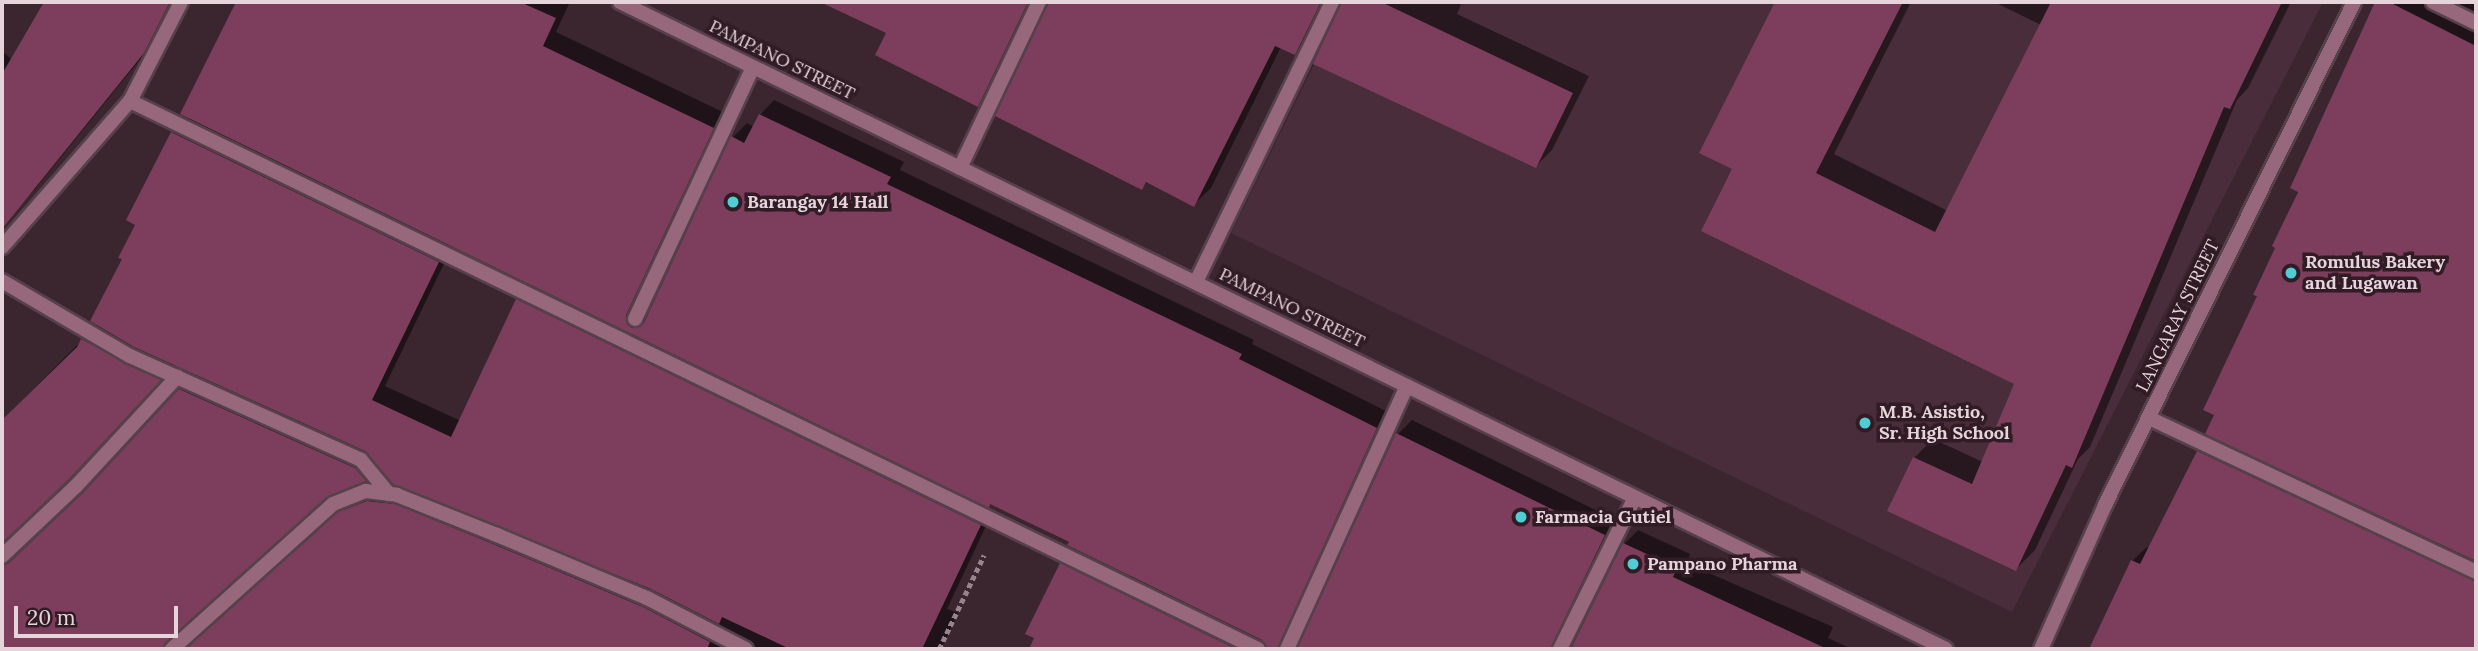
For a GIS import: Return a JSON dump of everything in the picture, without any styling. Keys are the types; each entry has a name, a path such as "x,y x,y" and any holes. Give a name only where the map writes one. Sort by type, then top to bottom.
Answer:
{"street":[{"path":"2,247 130,102 181,2"},
{"name":"PAMPANO STREET","path":"620,2 1946,649"},
{"path":"960,168 1039,2"},
{"path":"1195,282 1332,2"},
{"name":"LANGARAY STREET","path":"2041,649 2105,505 2354,2"},
{"path":"2433,2 2476,23"},
{"path":"635,319 753,67"},
{"path":"130,102 1258,649"},
{"path":"2,281 130,356 361,460 389,494"},
{"path":"2,556 76,486 177,377"},
{"path":"1287,649 1407,386"},
{"path":"2150,418 2476,572"},
{"path":"172,649 333,504 366,491 389,494 647,598 746,649"},
{"path":"1560,649 1635,497"}],"path":[{"path":"939,649 1000,522"}],"shaded area":[{"name":"M.B. Asistio, Sr. High School","path":"1345,2 2323,2 2012,612 1231,233"}],"building":[{"path":"44,2 170,2 144,53 2,229 2,74"},
{"path":"236,2 520,2 556,18 543,46 714,128 626,315 627,324 632,328 644,323 731,136 744,143 759,114 891,177 887,184 1242,354 1239,359 1377,428 1277,649 1268,649 1262,640 1067,545 1069,542 990,504 989,508 180,114"},
{"path":"820,2 1028,2 978,107 875,55 886,33"},
{"path":"1049,2 1321,2 1295,55 1275,46 1194,207 1146,182 1142,190 995,116"},
{"path":"1342,2 1381,2 1573,93 1536,168 1313,64"},
{"path":"1775,2 1903,2 1816,173 1935,232 2051,2 2282,2 2230,109 2224,107 2072,468 2066,465 2016,571 1887,511 1913,457 1972,484 2014,384 1701,231 1732,169 1699,153"},
{"path":"2375,2 2389,2 2476,46 2476,561 2205,434 2214,415 2203,410 2257,296 2253,295 2275,248 2272,246 2298,192 2290,188"},
{"path":"171,132 439,262 372,400 451,437 516,299 981,525 922,649 790,649 722,617 719,624 651,589 394,485 365,451 134,347 90,321 122,259 118,258 135,225 126,220"},
{"path":"81,339 161,380 69,479 2,543 2,420 77,347"},
{"path":"179,389 355,468 366,481 327,497 166,642 163,649 2,649 2,565 9,563 83,493"},
{"path":"1396,433 1605,535 1550,649 1297,649"},
{"path":"2197,451 2476,582 2476,649 2089,649 2131,560 2140,564"},
{"path":"367,501 395,504 493,544 643,607 710,642 707,649 186,649 338,512"},
{"path":"1623,543 1677,568 1673,577 1827,649 1571,649"},
{"path":"1060,563 1236,649 1029,649 1034,638 1025,634"}],"place":[{"name":"Barangay 14 Hall","path":"733,202"},
{"name":"Romulus Bakery and Lugawan","path":"2291,273"},
{"name":"M.B. Asistio, Sr. High School","path":"1865,423"},
{"name":"Farmacia Gutiel","path":"1521,517"},
{"name":"Pampano Pharma","path":"1633,564"}]}
